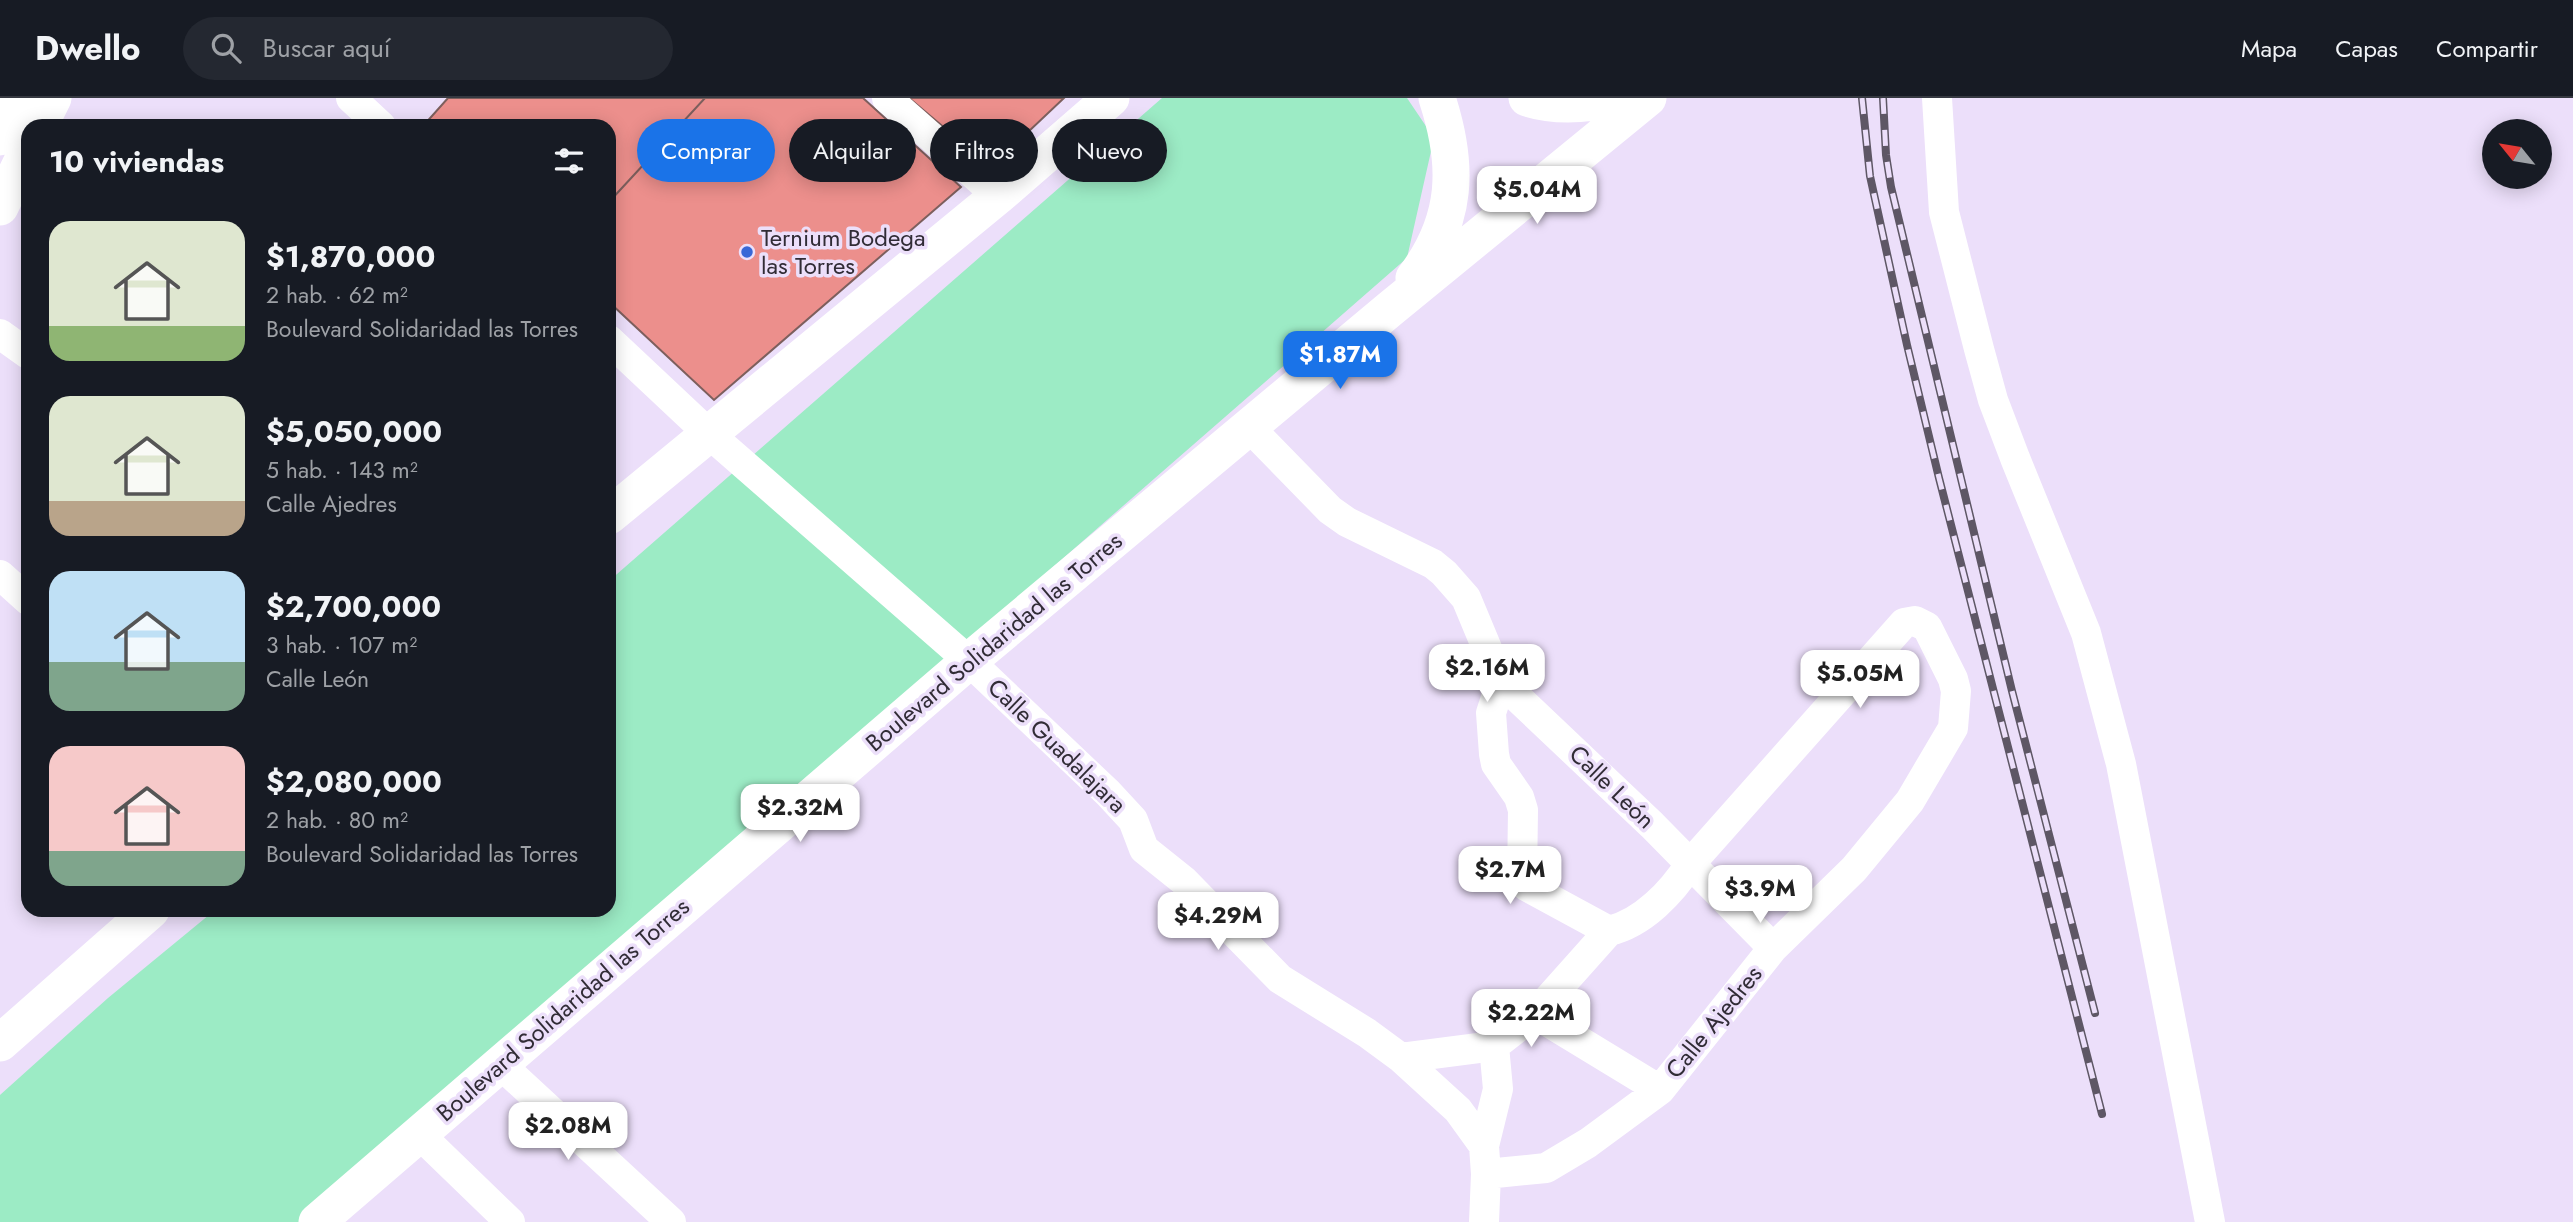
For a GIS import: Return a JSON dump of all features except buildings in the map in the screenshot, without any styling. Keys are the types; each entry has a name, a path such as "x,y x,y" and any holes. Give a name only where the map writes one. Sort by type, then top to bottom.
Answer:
{"main road":[{"path":"0,137 18,98"},
{"path":"42,119 53,98"},
{"path":"616,510 998,197 1111,98"},
{"path":"1390,309 1424,265 1434,247 1444,224 1453,186 1449,142 1437,98"},
{"path":"1527,98 1557,103 1581,103 1610,98"},
{"name":"Boulevard Solidaridad las Torres","path":"317,1222 969,661 1390,309 1648,98"},
{"path":"0,207 21,164"},
{"path":"0,1043 143,917"}],"street":[{"path":"351,98 374,119"},
{"path":"887,98 998,197"},
{"path":"1937,98 1944,212 1993,400 2086,633 2120,764 2210,1222"},
{"path":"0,334 21,349"},
{"path":"616,347 708,433"},
{"name":"Calle León","path":"1250,428 1330,510 1347,522 1433,564 1444,573 1466,598 1501,682 1773,948"},
{"name":"Calle Guadalajara","path":"708,433 969,661 1108,793 1133,820 1144,849 1184,881 1280,979 1367,1033 1401,1058 1458,1110 1485,1160"},
{"path":"0,575 21,594"},
{"name":"Calle Ajedres","path":"1485,1160 1546,1168 1588,1143 1660,1090 1773,948 1854,869 1910,801 1953,728 1956,691 1953,679 1927,626 1908,621 1690,864"},
{"path":"1501,682 1491,713 1494,754 1496,764 1519,797 1522,810 1522,881 1526,886 1609,931"},
{"path":"1401,1058 1494,1046 1535,1014 1609,931 1619,929 1663,900 1690,864"},
{"path":"1535,1014 1660,1090"},
{"path":"1484,1222 1485,1160 1498,1089 1494,1046"},
{"path":"499,1064 671,1222"},
{"path":"419,1134 510,1222"}],"green space":[{"path":"1162,98 1407,98 1434,138 1407,258 303,1222 0,1222 0,1095 108,998 206,917 616,917 616,575 1066,182 1167,182 1167,119 1138,119"}],"railway":[{"path":"1862,98 1870,176 1907,345 2102,1114"},
{"path":"1883,98 1886,155 1891,187 2012,691 2095,1013"}],"place":[{"name":"Ternium Bodega las Torres","path":"747,252"}]}
